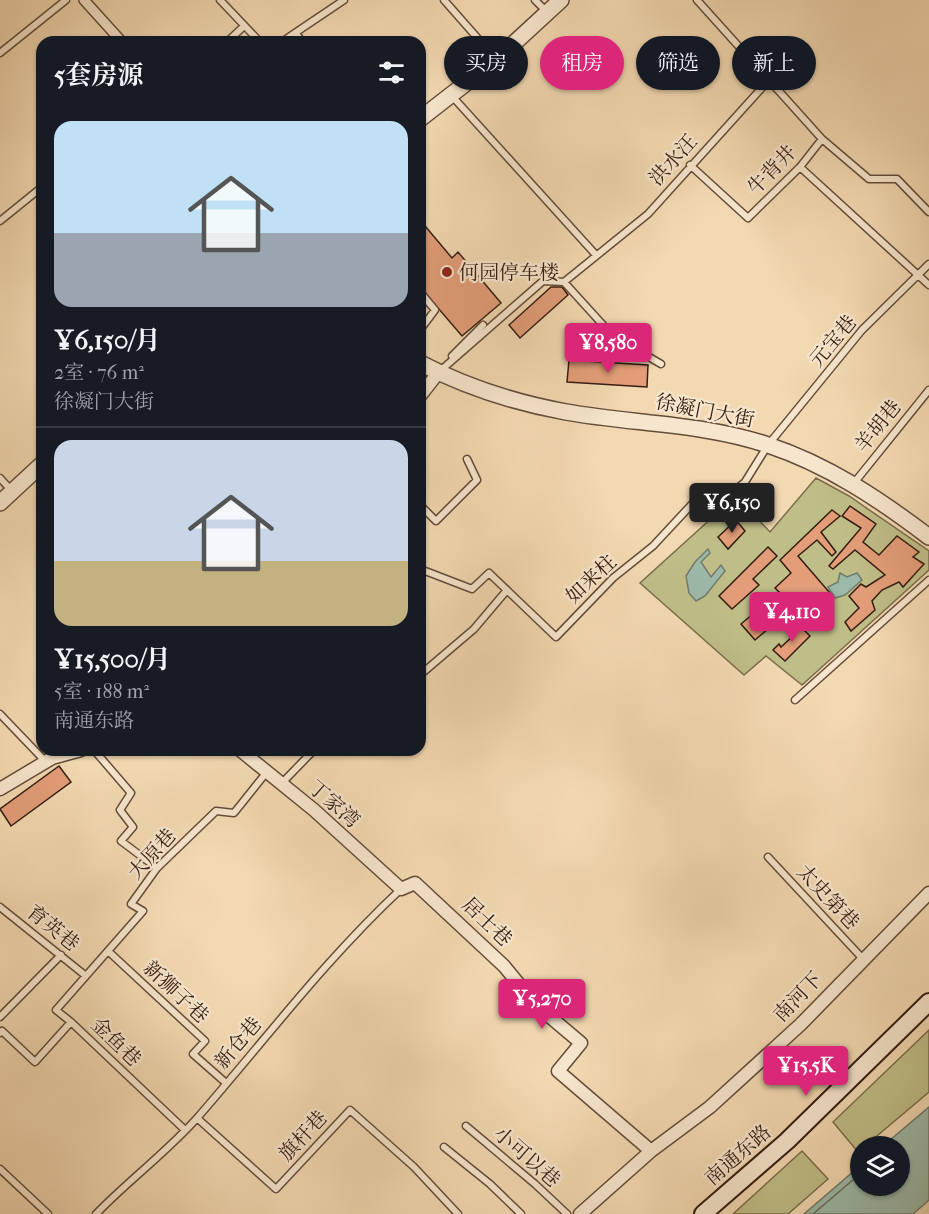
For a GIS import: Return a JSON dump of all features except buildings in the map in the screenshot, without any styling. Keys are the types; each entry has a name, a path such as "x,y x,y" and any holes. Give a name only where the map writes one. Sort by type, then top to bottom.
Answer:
{"main road":[{"name":"南通东路","path":"704,1214 787,1141 929,1002"},
{"name":"南通东路","path":"720,1214 795,1149 929,1017"}],"street":[{"path":"84,0 117,36"},
{"path":"522,36 561,0"},
{"path":"426,114 455,90"},
{"name":"徐凝门大街","path":"426,366 496,394 566,412 678,425 768,445 812,462 853,484 929,537"},
{"path":"426,388 438,373"},
{"path":"0,503 36,469"},
{"path":"0,789 46,762 64,756"},
{"name":"丁家湾","path":"247,756 314,810 401,889"},
{"name":"居士巷","path":"401,889 415,883 504,966 536,1005 581,1043 558,1071 651,1151"},
{"name":"南河下","path":"580,1214 651,1151 710,1107 785,1039 929,892"}],"lane":[{"path":"0,53 66,0"},
{"path":"220,0 253,36"},
{"path":"291,36 344,0"},
{"path":"444,0 476,36"},
{"path":"535,0 548,12"},
{"path":"697,0 732,40"},
{"path":"233,36 243,27"},
{"path":"295,33 298,36"},
{"name":"洪水汪","path":"564,282 648,214 760,90"},
{"path":"776,90 822,139 870,179 897,179 929,212"},
{"path":"450,94 596,255"},
{"name":"牛背井","path":"690,165 748,218 800,167 822,139"},
{"path":"800,167 929,285"},
{"path":"0,221 36,192"},
{"name":"元宝巷","path":"768,445 862,330 929,264"},
{"path":"438,373 543,281 564,282 613,336 661,364"},
{"path":"426,299 435,310 426,322"},
{"path":"438,373 483,325"},
{"name":"羊胡巷","path":"853,484 929,390"},
{"name":"如来柱","path":"426,571 472,589 489,573 556,637 614,578 653,546 693,503 707,513 745,482 768,445"},
{"path":"426,511 436,521 477,480 467,459"},
{"path":"0,478 12,491"},
{"path":"795,700 929,580"},
{"path":"426,670 474,629 507,590"},
{"path":"0,714 36,752"},
{"path":"40,756 46,762"},
{"path":"98,756 131,794 120,810 134,827 120,841 157,868"},
{"path":"280,784 308,756"},
{"name":"大原巷","path":"71,1022 56,1010 143,911 131,904 157,868 216,811 234,813 266,773"},
{"name":"太史第巷","path":"768,857 863,959"},
{"name":"新仓巷","path":"96,1214 197,1118 363,924 401,889"},
{"name":"育英巷","path":"0,907 86,976"},
{"name":"新狮子巷","path":"108,951 204,1041 193,1054 226,1083"},
{"path":"0,1017 61,955"},
{"name":"金鱼巷","path":"1,1031 35,1062 71,1022 185,1130"},
{"name":"旗杆巷","path":"197,1118 276,1189 350,1110 414,1167 458,1214"},
{"name":"小可以巷","path":"466,1126 567,1214"},
{"path":"444,1147 490,1184 521,1214"},
{"path":"0,1169 48,1214"}],"shaded area":[{"path":"816,478 849,496 929,551 929,570 802,685 766,656 744,675 640,583 736,496 770,532"},
{"path":"929,1030 929,1092 877,1136 850,1136 850,1142 833,1122"},
{"path":"802,1151 828,1179 788,1214 733,1214"}],"water":[{"path":"708,549 710,553 701,562 711,577 721,565 725,571 705,596 696,601 689,593 686,576 695,562"},
{"path":"840,573 847,577 857,573 862,580 845,595 835,598 828,587 838,582"},
{"path":"929,1107 929,1200 913,1214 804,1214 850,1174 850,1196 910,1196 910,1136 895,1136"}],"place":[{"name":"何园停车楼","path":"447,272"}]}
